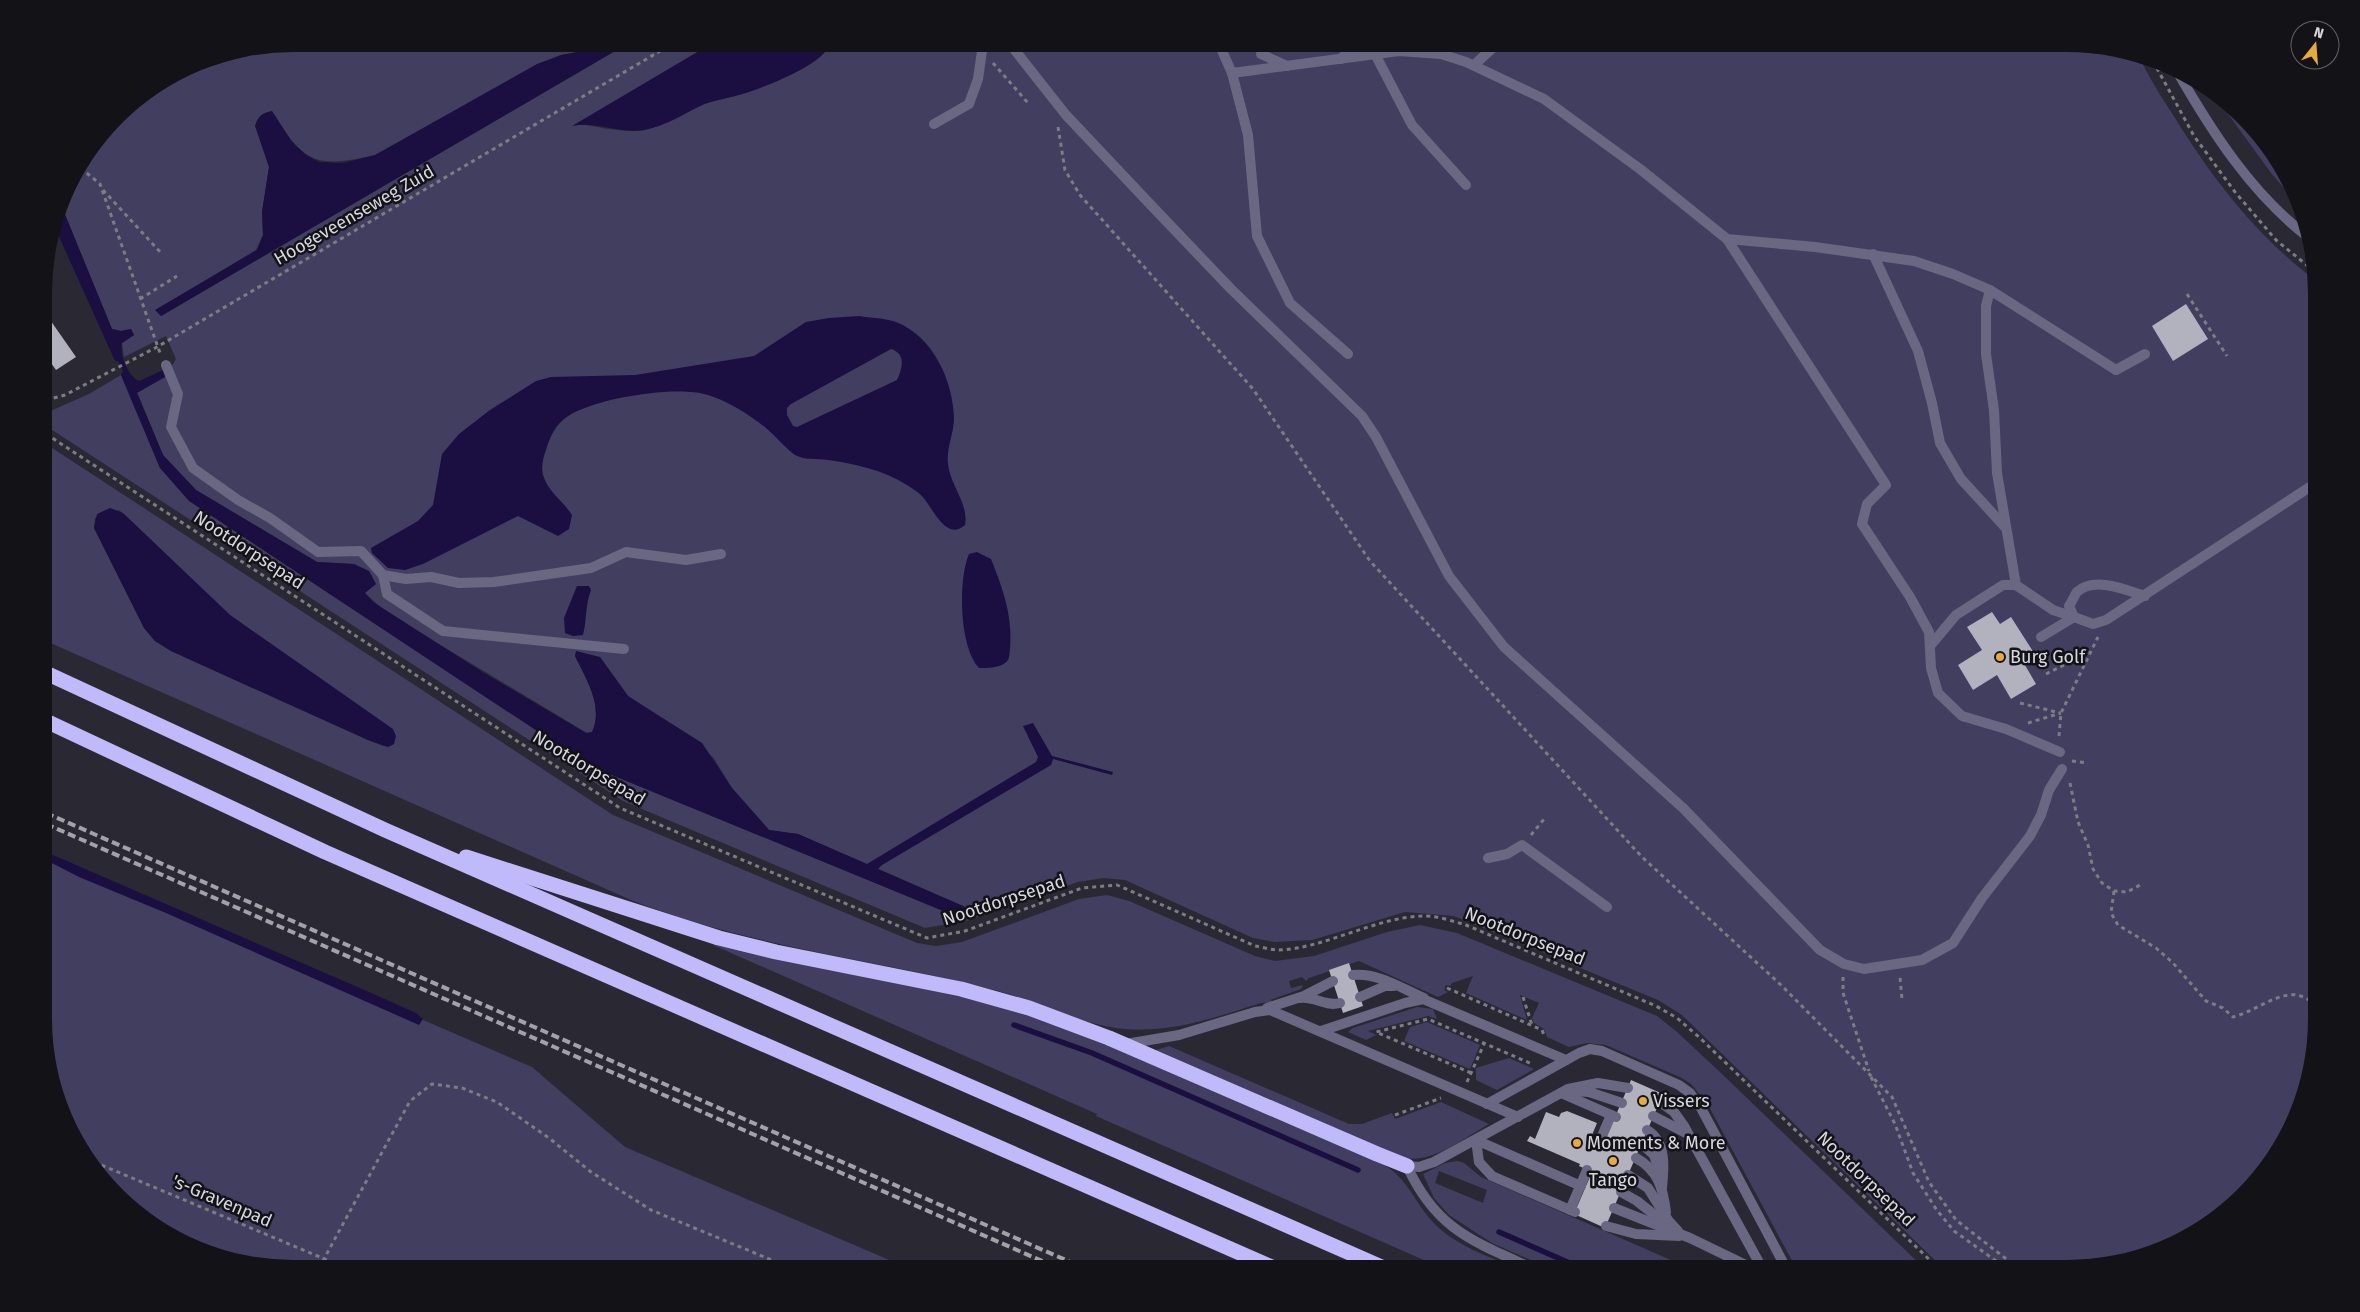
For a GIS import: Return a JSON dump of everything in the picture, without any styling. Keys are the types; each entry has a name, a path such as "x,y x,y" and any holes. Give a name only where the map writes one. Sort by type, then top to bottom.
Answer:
{"highway":[{"path":"52,676 385,830 1366,1260"},
{"path":"52,724 325,852 1256,1260"},
{"path":"385,830 711,936 776,952 1001,999 1076,1024 1125,1044 1407,1166"}],"street":[{"path":"934,124 969,104 978,79 981,52"},
{"path":"1016,52 1066,115 1149,203 1231,289 1362,416 1376,436 1449,576 1504,647 1683,808 1820,950 1844,964 1864,969 1922,960 1953,943 1982,898 2030,836 2041,816 2049,790 2062,769"},
{"path":"1223,52 1232,73 1248,135 1258,236 1290,303 1348,354"},
{"path":"1341,59 1347,52"},
{"path":"1232,73 1390,52"},
{"path":"1412,52 1441,54 1474,65 1544,99 1640,169 1726,239 1886,485 1867,504 1862,524 1910,596 1929,632 1931,668 1938,693 1962,716 2006,729 2060,752"},
{"path":"1474,65 1488,52"},
{"path":"1260,54 1288,66"},
{"path":"1375,54 1412,125 1466,185"},
{"path":"2183,83 2208,125 2246,176 2289,223 2299,230"},
{"path":"1726,239 1873,254 1914,261 1990,290 2116,370 2145,354"},
{"path":"1873,254 1918,351 1940,443 1960,479 2005,527"},
{"path":"1990,290 1986,306 1986,354 1994,410 1997,473 2016,585"},
{"path":"166,365 178,394 171,427 193,468 318,552 361,551 383,575 387,594 442,631 624,649"},
{"path":"1930,646 1956,615 2003,585 2016,585 2054,610 2093,624 2106,620 2308,488"},
{"path":"383,575 406,579 431,577 459,583 494,582 591,568 626,552 686,560 721,554"},
{"path":"2074,617 2070,606 2076,593 2088,585 2114,586 2145,596"},
{"path":"2042,637 2074,617"},
{"path":"1488,858 1507,854 1522,845 1607,907"},
{"path":"1353,975 1366,975 1402,989 1566,1060"},
{"path":"1300,998 1333,981"},
{"path":"1360,997 1388,986 1402,989"},
{"path":"1125,1044 1188,1032 1300,998 1307,997 1330,1005 1340,1003"},
{"path":"1321,1031 1414,1000 1423,999 1436,1003"},
{"path":"1256,1012 1267,1010 1276,1012 1518,1117"},
{"path":"1487,1104 1587,1050 1599,1050 1669,1080 1690,1093 1701,1108 1782,1260"},
{"path":"1407,1166 1415,1167 1428,1164 1576,1086 1598,1083 1628,1088"},
{"path":"1561,1093 1582,1091 1622,1103"},
{"path":"1561,1093 1614,1116 1601,1143"},
{"path":"1660,1102 1674,1112 1692,1139 1758,1260"},
{"path":"1654,1116 1680,1128 1692,1139"},
{"path":"1647,1130 1657,1138 1662,1151 1664,1172 1662,1189"},
{"path":"1476,1140 1584,1183 1572,1211 1492,1176 1480,1162 1476,1140"},
{"path":"1642,1144 1651,1151 1656,1160 1668,1220"},
{"path":"1636,1158 1651,1168 1662,1189"},
{"path":"1407,1166 1429,1203 1448,1224 1483,1246 1514,1260"},
{"path":"1628,1176 1639,1182 1654,1195 1668,1220 1680,1232 1690,1238"},
{"path":"1621,1192 1637,1200 1672,1228 1735,1260"},
{"path":"1614,1208 1690,1238"},
{"path":"1606,1226 1636,1234 1690,1238"}],"path":[{"name":"Hoogeveenseweg Zuid","path":"52,398 65,395 157,347 658,52"},
{"path":"986,52 1028,103"},
{"path":"1057,124 1065,170 1080,194 1253,389 1370,561 1642,857 1781,985 1892,1097 1930,1182 1956,1220 2008,1260"},
{"path":"85,173 100,184 157,347"},
{"path":"102,190 162,254"},
{"path":"140,299 177,276"},
{"path":"2187,294 2227,356"},
{"name":"Nootdorpsepad","path":"52,438 620,808 927,938 966,931 1082,888 1117,886 1255,946 1278,950 1404,917 1423,915 1448,920 1466,925 1656,1006 1677,1018 1700,1038 1930,1260"},
{"path":"2060,752 2058,732 2061,713 2106,620"},
{"path":"2046,674 2091,651"},
{"path":"2020,703 2061,713"},
{"path":"2006,729 2061,713"},
{"path":"2062,769 2070,783 2078,822 2088,845 2092,869 2102,883 2114,891 2127,892 2142,884"},
{"path":"1522,845 1545,818"},
{"path":"2114,891 2110,913 2118,925 2156,948 2173,963 2206,1000 2223,1008 2233,1017 2245,1014 2274,999 2297,995 2308,1000"},
{"path":"1844,964 1843,993 1870,1074 1895,1124 1913,1173 1936,1209 1954,1230 1995,1260"},
{"path":"1899,964 1902,999"},
{"path":"1523,997 1532,1026"},
{"path":"1471,1073 1376,1032 1428,1019 1546,1071"},
{"path":"323,1260 410,1101 432,1084 462,1088 497,1102 549,1138 591,1172 651,1210 772,1260"},
{"name":"'s-Gravenpad","path":"102,1165 323,1260"}],"shaded area":[{"path":"294,52 578,52 561,55 375,155 338,161 324,161 313,158 303,152 293,142 272,112 256,126 269,167 262,212 263,235 256,250 156,310 161,316 613,52 698,52 577,124 629,131 653,128 705,104 764,86 805,67 825,52 2066,52 2113,57 2143,65 2165,103 2221,185 2256,226 2306,273 2308,294 2308,1018 2303,1065 2295,1096 2275,1139 2248,1177 2213,1210 2173,1235 2129,1251 2082,1259 1935,1260 1682,1015 1658,1000 1454,916 1405,912 1312,940 1274,942 1253,938 1125,880 1103,878 1078,882 966,921 925,928 623,801 52,430 52,410 89,394 121,375 160,468 590,766 953,915 967,911 963,906 798,834 769,830 732,788 713,757 628,696 600,657 575,656 595,703 595,722 592,732 587,733 387,613 365,593 354,564 317,562 196,490 163,455 137,392 165,377 176,359 166,336 124,357 122,343 134,335 131,329 121,331 112,329 65,216 77,187 102,147 123,123 147,102 187,77 216,65 262,55"},
{"path":"578,52 613,52 161,316 155,310 257,250 263,235 262,212 269,167 255,126 259,117 263,114 272,111 292,142 306,155 319,162 343,163 375,155 537,64 561,55"},
{"path":"697,52 825,52 816,60 791,75 752,91 704,104 652,128 635,131 590,125 572,126"},
{"path":"2230,117 2258,147 2283,186"},
{"path":"65,215 112,329 121,331 131,329 134,335 122,343 121,348 123,359 131,375 139,381 163,370 165,377 137,393 163,455 196,490 317,562 354,564 369,571 376,584 365,593 373,602 484,673 586,733 592,732 595,722 595,703 575,656 576,651 600,657 628,696 702,743 732,788 769,830 798,834 867,864 1036,762 1038,757 1023,726 1033,723 1052,756 1113,772 1112,775 1053,759 1051,765 878,869 963,906 968,910 953,915 590,766 189,501 160,468 121,375 123,371 118,361 115,361 59,237"},
{"path":"859,316 896,322 921,338 938,361 950,389 953,404 954,424 948,453 948,464 949,472 962,502 966,517 965,525 958,529 946,526 920,495 907,485 888,475 849,463 799,457 761,424 732,405 708,395 694,392 677,392 637,395 597,404 568,416 557,427 543,459 542,469 548,486 572,515 569,529 558,536 518,516 423,564 405,570 388,568 372,553 371,548 418,521 433,505 442,454 459,434 490,410 536,381 551,377 635,375 754,356 806,322","holes":["891,349 896,351 902,362 897,380 797,427 793,426 787,415 787,408 791,404"]},
{"path":"52,448 613,815 917,943 936,946 962,942 1079,899 1107,895 1129,901 1255,956 1275,961 1314,956 1387,932 1420,925 1457,933 1657,1016 1721,1073 1916,1260 1792,1260 1707,1103 1691,1084 1682,1078 1606,1045 1587,1043 1569,1047 1547,1037 1544,1029 1534,1023 1532,1018 1539,1003 1520,995 1527,1020 1466,993 1473,976 1452,983 1450,986 1446,985 1444,990 1448,992 1438,997 1359,961 1309,978 1306,981 1302,977 1289,981 1291,988 1303,985 1301,989 1270,1000 1274,1002 1261,1003 1194,1023 1160,1029 1125,1029 1092,1023 998,991 721,930 631,900 52,644","holes":["119,510 230,615 260,637 392,746 383,746 368,740 171,651 155,641 144,628 94,528 95,518"]},
{"path":"110,508 123,513 230,615 393,729 396,736 394,744 388,747 368,740 171,651 155,641 144,628 94,528 97,514"},
{"path":"977,552 991,559 1003,592 1011,637 1009,659 1007,662 1002,665 979,668 972,658 967,645 962,612 965,565 969,554"},
{"path":"577,586 589,586 591,590 583,635 573,636 565,633 564,618"},
{"path":"52,855 369,992 416,1013 423,1019 419,1025 166,913 79,877 52,863"},
{"path":"52,860 532,1067 625,1147 889,1260 294,1260 247,1255 216,1247 187,1235 147,1210 112,1177 85,1139 65,1096 57,1065 52,1018"},
{"path":"713,943 945,992 1048,1020 1182,1076 1384,1165 1398,1176 1425,1213 1440,1229 1460,1243 1497,1260 1424,1260 713,945"},
{"path":"1417,1007 1433,1009 1437,1019 1428,1016 1368,1031 1376,1035 1366,1040 1348,1032 1353,1028"},
{"path":"1427,1022 1480,1045 1470,1069 1404,1041 1410,1027"},
{"path":"1169,1046 1349,1124 1362,1124 1392,1113 1395,1119 1441,1102 1489,1124 1437,1153 1415,1159 1404,1158 1156,1050"},
{"path":"1509,1058 1534,1069 1497,1090 1476,1080 1476,1068"},
{"path":"1458,1161 1464,1163 1481,1177 1671,1260 1531,1260 1492,1243 1449,1215 1434,1198 1423,1174 1445,1163","holes":["1439,1171 1487,1190 1483,1203 1435,1183"]}],"building":[{"path":"2186,304 2208,339 2173,361 2152,326"},
{"path":"52,323 76,357 56,370 52,364"},
{"name":"Burg Golf","path":"1992,612 2000,624 2011,617 2034,653 2022,660 2036,684 2011,699 1997,675 1973,690 1958,665 1982,650 1967,627"},
{"path":"1349,963 1363,1006 1343,1013 1329,970"},
{"path":"1631,1080 1663,1094 1605,1228 1574,1214 1592,1172 1579,1166 1580,1164 1527,1141 1530,1136 1535,1139 1546,1112 1559,1117 1561,1113 1567,1111 1597,1123 1590,1140 1603,1145"}],"waterway":[{"path":"1014,1025 1092,1053 1358,1170"},
{"path":"1499,1232 1563,1260"}],"railway":[{"path":"52,816 1066,1260"},
{"path":"52,827 1040,1260"}],"place":[{"name":"Burg Golf","path":"2000,657"},
{"name":"Vissers","path":"1643,1101"},
{"name":"Moments & More","path":"1577,1143"},
{"name":"Tango","path":"1613,1161"}]}
